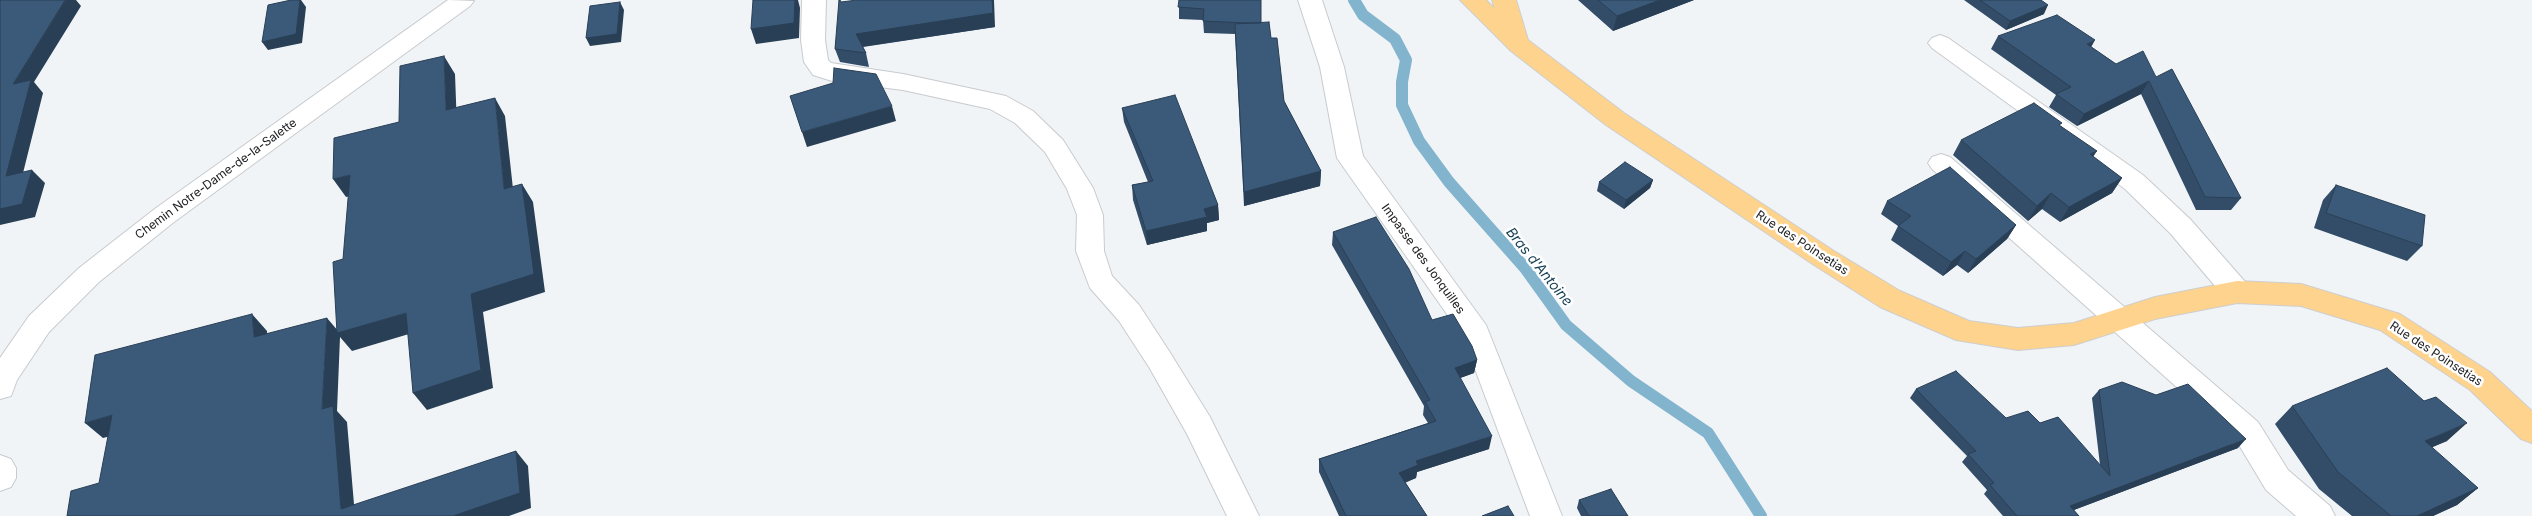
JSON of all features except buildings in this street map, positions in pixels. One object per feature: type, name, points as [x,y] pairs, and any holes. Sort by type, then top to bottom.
[{"type":"main road","name":"Rue des Poinsetias","points":[[1472,0],[1519,45],[1615,119],[1824,258],[1890,299],[1966,332],[2018,339],[2074,334],[2155,308],[2238,292],[2301,295],[2390,322],[2480,381],[2532,430]]},
{"type":"main road","points":[[1504,0],[1519,45]]},
{"type":"street","name":"Chemin Notre-Dame-de-la-Salette","points":[[0,387],[4,376],[39,324],[90,275],[164,215],[465,0]]},
{"type":"street","points":[[814,0],[813,40],[816,62],[822,69],[832,73],[903,82],[998,102],[1024,117],[1054,146],[1080,188],[1090,215],[1090,251],[1100,280],[1129,313],[1159,359],[1199,426],[1243,516]]},
{"type":"street","name":"Impasse des Jonquilles","points":[[1310,0],[1332,67],[1350,158],[1476,333],[1546,516]]},
{"type":"street","points":[[1940,43],[2134,182],[2180,226],[2238,292]]},
{"type":"street","points":[[1941,163],[2121,318],[2247,431],[2277,480],[2319,516]]},
{"type":"street","points":[[0,468],[0,478]]},
{"type":"waterway","name":"Bras d'Antoine","points":[[1354,0],[1363,15],[1395,39],[1406,60],[1402,82],[1402,105],[1419,141],[1449,182],[1525,268],[1566,325],[1631,381],[1708,433],[1761,516]]}]
